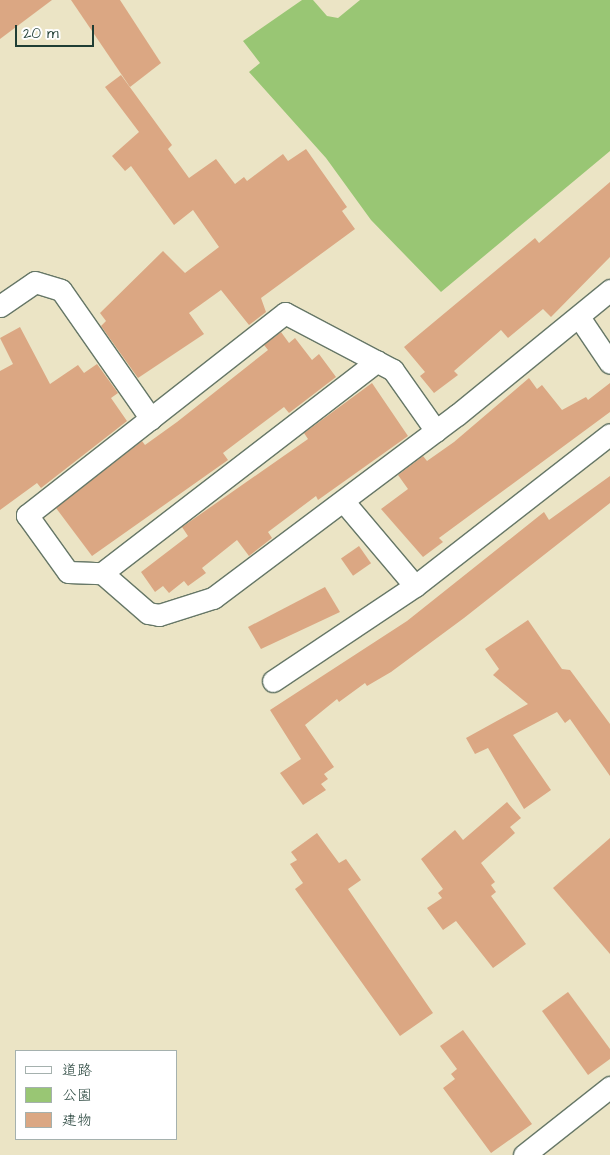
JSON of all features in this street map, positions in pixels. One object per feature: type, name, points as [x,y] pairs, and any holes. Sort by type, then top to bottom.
[{"type":"street","points":[[0,306],[35,282],[61,290],[152,419]]},
{"type":"street","points":[[102,573],[136,607],[159,615],[213,598],[235,586],[436,431],[610,290]]},
{"type":"street","points":[[377,361],[102,573],[68,572],[27,515],[285,313],[377,361],[393,370],[436,431]]},
{"type":"street","points":[[579,317],[610,362]]},
{"type":"street","points":[[273,681],[415,586],[610,434]]},
{"type":"street","points":[[344,502],[415,586]]},
{"type":"street","points":[[524,1155],[610,1087]]},
{"type":"green space","points":[[302,0],[313,0],[327,16],[338,18],[360,0],[610,0],[610,151],[441,292],[371,220],[326,158],[249,72],[260,63],[243,41]]},
{"type":"building","points":[[0,0],[52,0],[0,39]]},
{"type":"building","points":[[71,0],[120,0],[161,63],[130,87]]},
{"type":"building","points":[[121,75],[172,145],[168,149],[189,178],[216,159],[235,184],[244,177],[247,181],[283,154],[288,161],[306,149],[347,207],[342,211],[355,229],[261,298],[266,312],[249,325],[221,290],[189,313],[204,334],[138,378],[101,326],[106,321],[100,313],[163,251],[185,273],[219,247],[193,210],[174,225],[131,166],[125,171],[112,156],[139,132],[105,87]]},
{"type":"building","points":[[610,182],[610,257],[551,317],[543,309],[508,338],[501,330],[454,371],[458,375],[434,393],[420,376],[425,372],[404,347],[535,238],[539,243]]},
{"type":"building","points":[[20,327],[50,384],[78,365],[84,373],[97,364],[118,393],[111,398],[127,421],[41,488],[37,483],[0,510],[0,371],[13,364],[0,338]]},
{"type":"building","points":[[281,332],[289,343],[295,338],[312,360],[319,354],[336,377],[289,413],[284,407],[223,453],[228,460],[92,556],[56,508],[142,441],[145,445],[177,422],[268,350],[264,345]]},
{"type":"building","points":[[529,378],[537,389],[542,385],[562,410],[586,397],[588,400],[610,383],[610,412],[439,538],[443,542],[423,557],[381,509],[408,489],[398,475],[423,456],[427,461],[454,442]]},
{"type":"building","points":[[372,383],[408,436],[318,500],[316,496],[268,532],[272,538],[249,556],[237,540],[202,568],[206,573],[188,586],[184,581],[169,593],[163,586],[155,592],[141,572],[188,536],[182,527],[308,439],[304,433]]},
{"type":"building","points":[[610,476],[610,503],[464,618],[391,672],[367,686],[365,683],[339,702],[337,699],[305,725],[334,767],[324,774],[328,779],[321,784],[326,790],[303,805],[280,773],[301,759],[270,710],[407,621],[544,512],[549,520]]},
{"type":"building","points":[[359,546],[371,563],[353,576],[341,559]]},
{"type":"building","points":[[325,587],[340,612],[261,649],[248,627]]},
{"type":"building","points":[[528,620],[562,669],[570,670],[610,724],[610,776],[570,719],[565,723],[557,712],[513,735],[551,790],[524,809],[488,748],[475,754],[466,738],[528,704],[493,675],[499,669],[485,649]]},
{"type":"building","points":[[507,802],[521,818],[510,827],[515,833],[481,863],[495,882],[491,885],[496,892],[491,896],[526,944],[493,968],[456,921],[443,930],[427,908],[442,898],[438,893],[443,889],[421,859],[455,830],[463,840]]},
{"type":"building","points":[[317,833],[339,863],[346,859],[361,880],[348,889],[433,1013],[400,1036],[295,889],[303,883],[290,864],[297,860],[291,852]]},
{"type":"building","points":[[610,838],[610,954],[553,888]]},
{"type":"building","points":[[568,992],[610,1049],[610,1059],[588,1075],[542,1011]]},
{"type":"building","points":[[463,1030],[532,1124],[491,1153],[443,1088],[455,1079],[451,1074],[457,1069],[440,1046]]}]
